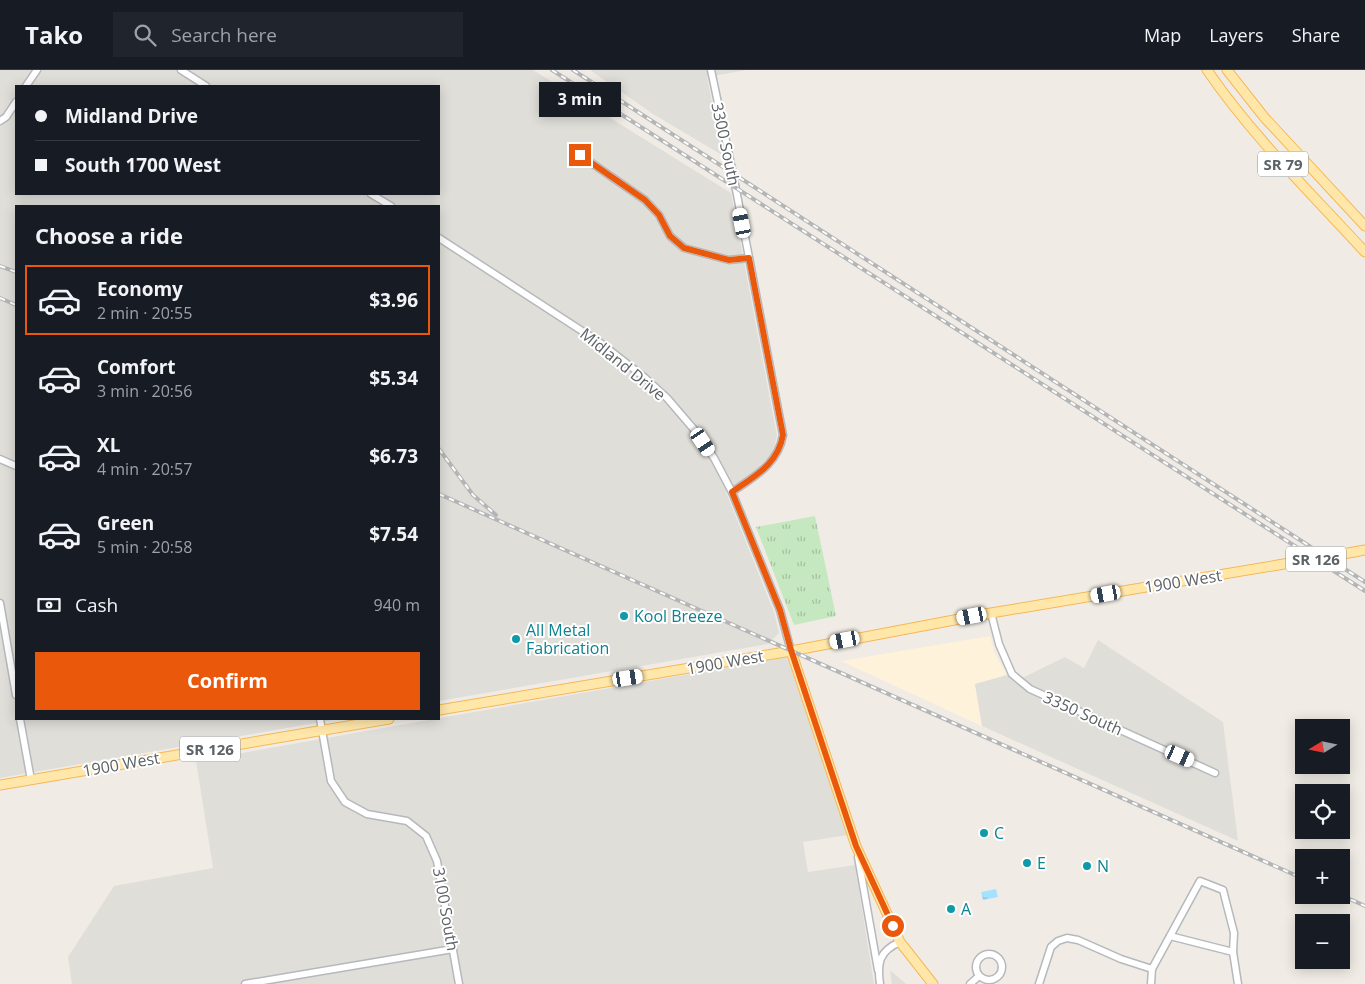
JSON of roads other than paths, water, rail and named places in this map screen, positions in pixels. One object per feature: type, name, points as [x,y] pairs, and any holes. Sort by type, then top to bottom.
[{"type":"main road","name":"SR 79","points":[[1207,70],[1237,112],[1365,252]]},
{"type":"main road","name":"SR 79","points":[[1227,70],[1264,117],[1365,226]]},
{"type":"main road","name":"1900 West","points":[[440,710],[791,650],[991,613],[1365,550]]},
{"type":"main road","name":"Midland Drive","points":[[791,650],[856,846],[900,942],[933,984]]},
{"type":"main road","name":"1900 West","points":[[0,785],[383,720]]},
{"type":"street","points":[[27,85],[37,70]]},
{"type":"street","points":[[181,70],[204,85]]},
{"type":"street","name":"3300 South","points":[[711,70],[783,435],[781,447],[773,459],[760,472],[732,492]]},
{"type":"street","points":[[0,121],[6,117],[15,104]]},
{"type":"street","points":[[580,155],[645,200],[659,215],[670,236],[684,248],[729,260],[749,258]]},
{"type":"street","points":[[373,195],[388,205]]},
{"type":"street","name":"Midland Drive","points":[[440,239],[602,344],[667,398],[697,433],[714,458],[732,492],[780,610],[791,650]]},
{"type":"street","points":[[0,459],[15,466]]},
{"type":"street","points":[[0,603],[15,689]]},
{"type":"street","name":"3350 South","points":[[991,613],[999,644],[1012,674],[1030,689],[1215,773]]},
{"type":"street","points":[[20,720],[31,780]]},
{"type":"street","points":[[320,720],[322,730]]},
{"type":"street","name":"3100 South","points":[[322,730],[331,781],[345,802],[367,814],[406,821],[426,836],[437,861],[459,984]]},
{"type":"street","points":[[856,846],[880,984]]},
{"type":"street","points":[[1150,984],[1152,969],[1200,881],[1223,890],[1234,933],[1238,984]]},
{"type":"street","points":[[1170,936],[1234,952]]},
{"type":"street","points":[[1039,984],[1051,947],[1058,941],[1066,938],[1078,940],[1121,959],[1152,969]]},
{"type":"street","points":[[878,970],[882,954],[891,946],[900,942]]},
{"type":"street","points":[[245,984],[452,949]]},
{"type":"street","points":[[992,954],[999,959],[1003,967],[997,982],[987,981],[979,976],[976,968],[979,959],[992,954]]},
{"type":"street","points":[[970,984],[979,976]]},
{"type":"water","points":[[996,889],[998,897],[983,900],[981,892]]},
{"type":"railway","points":[[552,70],[1365,591]]},
{"type":"railway","points":[[573,70],[1365,582]]},
{"type":"railway","points":[[0,266],[15,272]]},
{"type":"railway","points":[[0,298],[15,305]]},
{"type":"railway","points":[[440,450],[473,495],[496,515]]},
{"type":"railway","points":[[440,494],[1295,875]]},
{"type":"railway","points":[[1350,899],[1365,906]]},
{"type":"place","name":"Kool Breeze","points":[[624,616]]},
{"type":"place","name":"All Metal Fabrication","points":[[516,639]]},
{"type":"place","name":"C","points":[[984,833]]},
{"type":"place","name":"E","points":[[1027,863]]},
{"type":"place","name":"N","points":[[1087,866]]},
{"type":"place","name":"A","points":[[951,909]]}]
